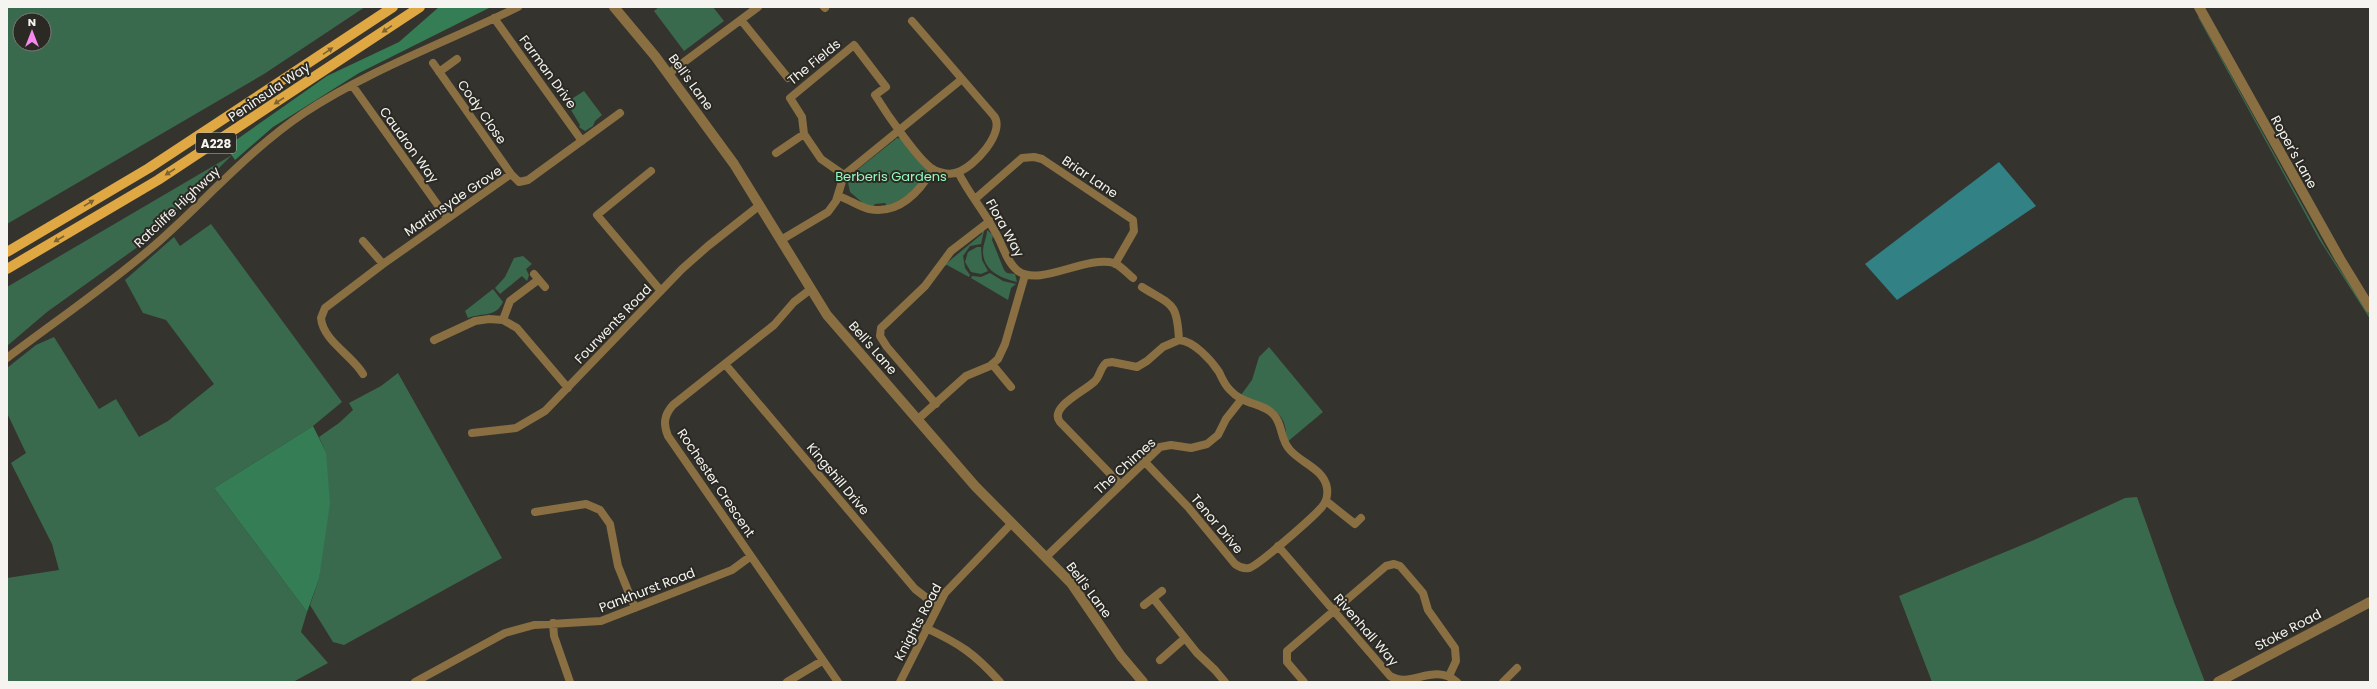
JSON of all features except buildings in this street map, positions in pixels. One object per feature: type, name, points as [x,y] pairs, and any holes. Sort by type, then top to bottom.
[{"type":"main road","name":"Peninsula Way","points":[[7,252],[162,160],[393,7]]},
{"type":"main road","name":"Peninsula Way","points":[[7,269],[158,180],[420,7]]},
{"type":"street","name":"Ratcliffe Highway","points":[[7,358],[123,272],[285,127],[352,85],[518,7]]},
{"type":"street","name":"Bell's Lane","points":[[614,7],[668,74],[734,164],[827,315],[917,420],[1011,524],[1071,583],[1121,656],[1143,682]]},
{"type":"street","points":[[668,74],[758,7]]},
{"type":"street","name":"Roper's Lane","points":[[2199,7],[2340,260],[2370,308]]},
{"type":"street","name":"Farman Drive","points":[[494,18],[582,141]]},
{"type":"street","points":[[741,20],[788,78]]},
{"type":"street","points":[[900,132],[933,169],[946,173],[958,172],[970,164],[988,146],[998,127],[997,119],[912,21]]},
{"type":"street","name":"The Fields","points":[[844,175],[821,160],[804,134],[802,117],[790,98],[854,44],[886,87],[875,95],[900,132]]},
{"type":"street","points":[[439,72],[457,59]]},
{"type":"street","name":"Cody Close","points":[[432,63],[511,174]]},
{"type":"street","points":[[781,240],[828,212],[838,196],[844,175],[900,132],[962,79]]},
{"type":"street","name":"Caudron Way","points":[[352,85],[447,218]]},
{"type":"street","name":"Martinsyde Grove","points":[[363,374],[353,359],[329,337],[322,325],[321,318],[323,310],[383,264],[511,174],[519,182],[528,180],[620,112]]},
{"type":"street","points":[[776,153],[804,134]]},
{"type":"street","name":"Briar Lane","points":[[975,199],[1022,158],[1034,157],[1042,159],[1133,220],[1134,230],[1114,264]]},
{"type":"street","points":[[838,196],[867,209],[894,207],[908,200],[922,187],[933,169]]},
{"type":"street","points":[[651,171],[598,215],[661,291]]},
{"type":"street","name":"Flora Way","points":[[958,172],[990,221],[1010,262],[1025,275],[1037,275],[1092,263],[1114,264]]},
{"type":"street","name":"Fourwents Road","points":[[472,432],[505,431],[525,425],[545,412],[661,291],[704,250],[760,205]]},
{"type":"street","points":[[936,404],[887,347],[880,336],[881,328],[925,286],[951,251],[990,221]]},
{"type":"street","points":[[363,241],[383,264]]},
{"type":"street","points":[[1114,264],[1133,278]]},
{"type":"street","points":[[917,420],[966,376],[992,364],[1001,354],[1025,275]]},
{"type":"street","points":[[503,320],[510,301],[536,277],[545,287]]},
{"type":"street","points":[[1142,287],[1168,302],[1174,309],[1178,318],[1179,340]]},
{"type":"street","name":"Rochester Crescent","points":[[811,289],[794,302],[780,320],[673,405],[665,415],[665,426],[668,436],[822,661],[838,682]]},
{"type":"street","points":[[434,340],[475,321],[503,320],[517,328],[568,388]]},
{"type":"street","points":[[1121,484],[1060,422],[1057,415],[1075,395],[1095,381],[1106,363],[1112,362],[1137,366],[1144,364],[1163,347],[1179,340],[1187,342],[1196,348],[1216,368],[1229,389],[1241,400],[1273,415],[1286,445],[1297,458],[1316,471],[1324,479],[1327,488],[1326,501],[1355,524],[1361,518]]},
{"type":"street","name":"Kingshill Drive","points":[[725,364],[915,589],[937,606]]},
{"type":"street","points":[[992,364],[1011,387]]},
{"type":"street","name":"The Chimes","points":[[1046,557],[1144,461],[1163,445],[1191,448],[1212,441],[1241,400]]},
{"type":"street","name":"Tenor Drive","points":[[1144,461],[1188,507],[1237,566],[1245,568],[1253,566],[1278,546],[1321,508],[1326,501]]},
{"type":"street","points":[[535,512],[586,504],[600,510],[610,524],[618,566],[634,608]]},
{"type":"street","name":"Knights Road","points":[[900,682],[937,606],[953,582],[1011,524]]},
{"type":"street","name":"Rivenhall Way","points":[[1278,546],[1393,680],[1405,680],[1434,674],[1450,676]]},
{"type":"street","name":"Pankhurst Road","points":[[415,682],[505,633],[525,626],[601,621],[732,570],[751,556]]},
{"type":"street","points":[[1304,682],[1287,662],[1287,651],[1386,566],[1394,564],[1400,566],[1423,593],[1428,610],[1455,648],[1456,661],[1450,676],[1457,682]]},
{"type":"street","points":[[1144,605],[1162,591]]},
{"type":"street","points":[[1153,598],[1185,638],[1224,682]]},
{"type":"street","name":"Stoke Road","points":[[2218,682],[2370,602]]},
{"type":"street","points":[[553,623],[554,636],[570,682]]},
{"type":"street","points":[[926,628],[964,647],[980,660],[1000,682]]},
{"type":"street","points":[[1160,660],[1185,638]]},
{"type":"street","points":[[787,682],[822,661]]},
{"type":"street","points":[[1503,682],[1517,668]]},
{"type":"green space","points":[[7,7],[365,7],[264,74],[7,224]]},
{"type":"green space","points":[[439,7],[491,7],[359,73],[273,127],[235,160],[226,147],[327,76],[399,42]]},
{"type":"green space","points":[[659,7],[713,7],[724,21],[684,51],[654,11]]},
{"type":"green space","points":[[2198,17],[2326,248],[2370,315],[2370,319],[2319,239]]},
{"type":"green space","points":[[584,91],[602,115],[595,121],[593,126],[585,131],[579,127],[580,125],[568,105],[570,100]]},
{"type":"green space","name":"Berberis Gardens","points":[[897,138],[902,139],[927,169],[922,182],[912,192],[887,206],[885,203],[875,204],[873,206],[864,204],[850,192],[847,178]]},
{"type":"green space","points":[[232,155],[146,241],[47,312],[7,346],[7,287]]},
{"type":"green space","points":[[211,224],[342,402],[313,426],[214,488],[307,612],[301,632],[328,663],[293,682],[7,682],[7,578],[59,570],[52,544],[11,463],[26,453],[7,413],[7,368],[36,345],[54,337],[99,409],[116,399],[139,437],[168,421],[214,384],[166,320],[143,313],[125,280],[174,237],[180,246]]},
{"type":"green space","points":[[982,230],[984,231],[981,244],[970,246],[963,256],[965,268],[970,275],[969,277],[947,265],[943,266],[943,264],[948,262],[982,234]]},
{"type":"green space","points":[[987,230],[993,235],[992,240],[1004,270],[1007,273],[1015,274],[1017,282],[999,276],[986,264],[983,251]]},
{"type":"green space","points":[[977,247],[981,247],[982,260],[988,271],[981,274],[971,272],[965,262],[968,252]]},
{"type":"green space","points":[[523,256],[532,264],[526,269],[529,275],[527,281],[522,276],[500,294],[495,288],[505,277],[514,258]]},
{"type":"green space","points":[[990,273],[1003,281],[1016,284],[1011,288],[1008,300],[971,278],[972,276],[981,277]]},
{"type":"green space","points":[[493,289],[503,302],[500,307],[493,313],[468,318],[465,311]]},
{"type":"green space","points":[[1269,347],[1323,412],[1286,443],[1284,423],[1280,416],[1267,406],[1241,395],[1252,380],[1259,357]]},
{"type":"green space","points":[[398,373],[502,558],[344,645],[333,642],[310,605],[319,579],[326,452],[319,437],[339,423],[353,410],[349,403],[381,386]]},
{"type":"green space","points":[[313,426],[326,452],[330,503],[319,579],[307,612],[214,488]]},
{"type":"green space","points":[[2137,497],[2174,602],[2205,682],[1932,682],[1899,596],[2034,540],[2125,498]]},
{"type":"water","points":[[1999,162],[2036,206],[1897,300],[1865,264]]}]
